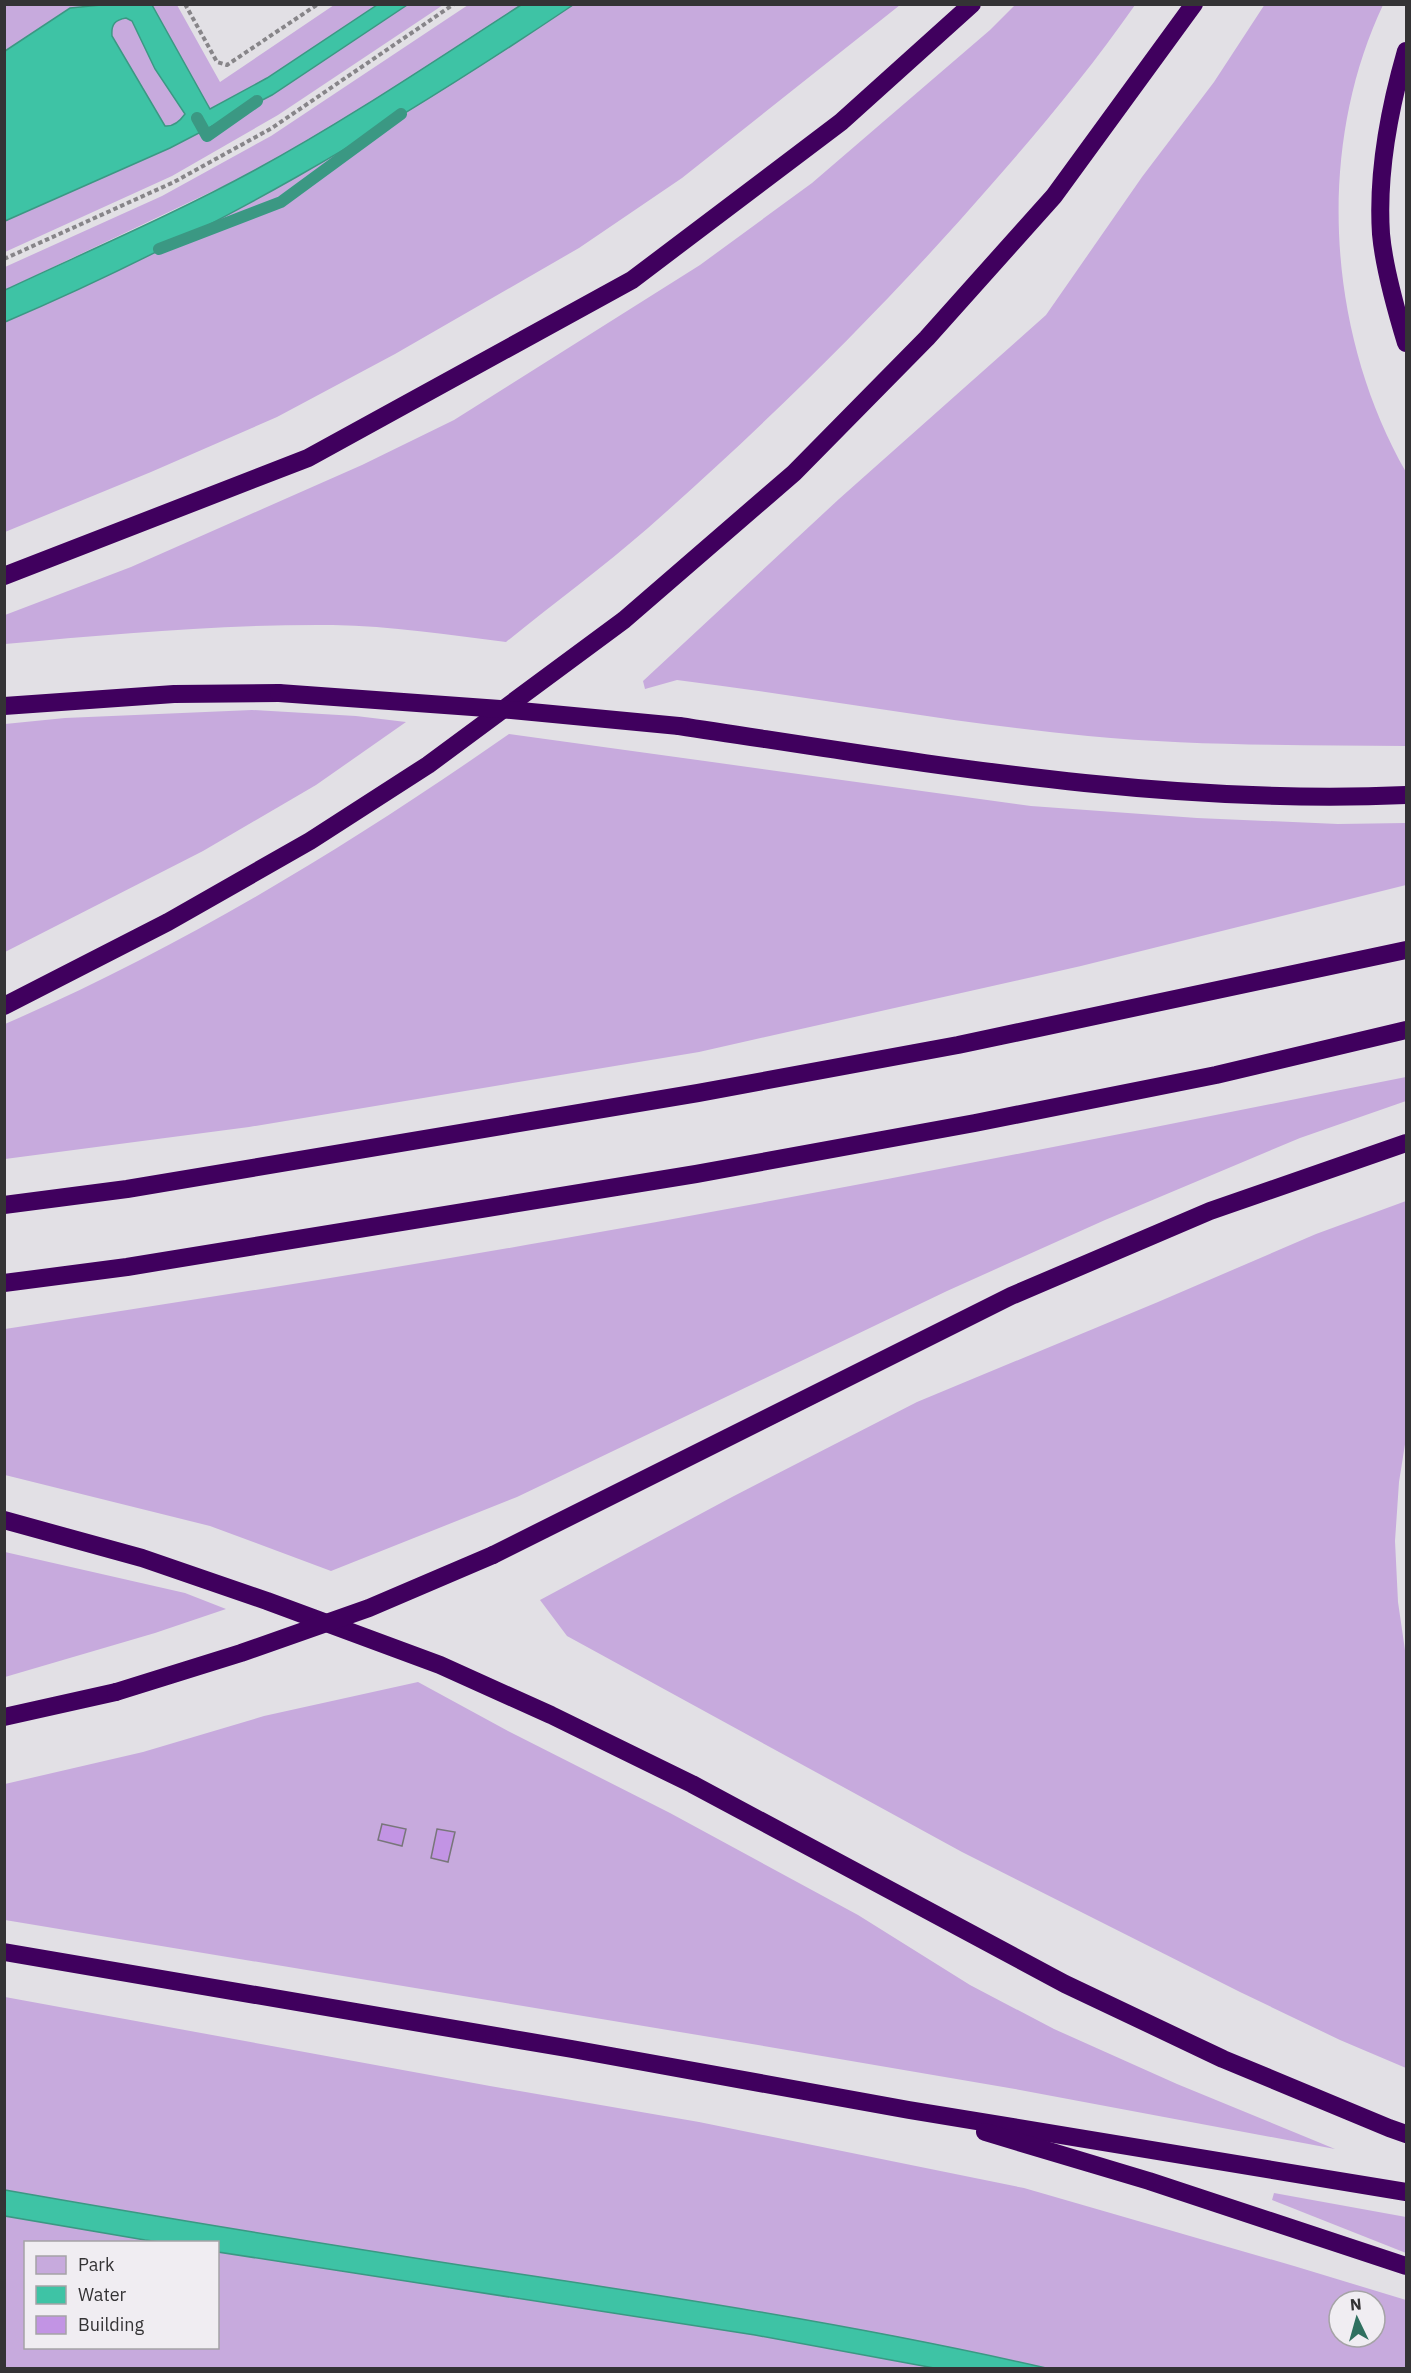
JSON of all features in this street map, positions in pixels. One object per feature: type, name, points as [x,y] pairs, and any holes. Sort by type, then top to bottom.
[{"type":"highway","points":[[4,576],[308,458],[632,280],[842,123],[972,4]]},
{"type":"highway","points":[[4,1006],[168,922],[310,841],[428,765],[624,620],[794,473],[927,338],[1054,196],[1194,4]]},
{"type":"highway","points":[[1407,51],[1396,86],[1382,173],[1381,236],[1396,309],[1407,343]]},
{"type":"highway","points":[[4,706],[174,694],[279,693],[500,709],[679,726],[1030,778],[1222,794],[1407,795]]},
{"type":"highway","points":[[4,1205],[127,1189],[732,1087],[969,1043],[1407,950]]},
{"type":"highway","points":[[4,1282],[127,1268],[696,1174],[975,1123],[1216,1075],[1407,1030]]},
{"type":"highway","points":[[4,1717],[116,1692],[241,1653],[369,1608],[493,1555],[1011,1296],[1210,1211],[1407,1143]]},
{"type":"highway","points":[[4,1520],[163,1565],[267,1600],[440,1665],[551,1715],[692,1784],[1065,1984],[1223,2059],[1407,2134]]},
{"type":"highway","points":[[4,1952],[909,2110],[1407,2192]]},
{"type":"highway","points":[[909,2110],[1149,2181],[1407,2266]]},
{"type":"path","points":[[185,4],[217,62],[227,65],[318,4]]},
{"type":"path","points":[[4,259],[174,182],[272,128],[454,4]]},
{"type":"green space","points":[[1265,4],[1383,5],[1361,61],[1347,119],[1340,180],[1339,241],[1346,302],[1360,361],[1380,418],[1406,472],[1406,746],[1167,742],[1037,731],[677,680],[645,689],[643,681],[839,499],[1046,315],[1142,177],[1214,82]]},
{"type":"green space","points":[[5,5],[101,5],[70,8],[5,51]]},
{"type":"green space","points":[[152,5],[177,5],[220,82],[334,5],[377,5],[267,78],[210,109]]},
{"type":"green space","points":[[407,5],[443,5],[278,115],[172,176],[5,252],[4,221],[170,148],[272,95]]},
{"type":"green space","points":[[468,5],[900,5],[682,178],[579,248],[395,354],[277,417],[5,532],[4,317],[255,171],[5,290],[5,267],[162,196],[271,136]]},
{"type":"green space","points":[[1015,5],[1135,5],[1084,74],[1029,141],[951,230],[868,319],[782,405],[648,528],[506,642],[376,627],[292,625],[169,630],[5,644],[5,615],[131,567],[362,465],[454,420],[700,265],[812,183],[990,30]]},
{"type":"green space","points":[[126,18],[132,21],[155,69],[185,114],[172,126],[165,127],[112,36],[115,23]]},
{"type":"green space","points":[[252,710],[356,716],[406,722],[316,785],[203,851],[5,952],[5,724],[65,718]]},
{"type":"green space","points":[[509,734],[1031,806],[1197,818],[1338,824],[1406,823],[1406,885],[1081,966],[699,1052],[249,1127],[5,1159],[5,1024],[136,962],[264,892],[388,815]]},
{"type":"green space","points":[[1406,1077],[1406,1101],[1300,1138],[1105,1220],[947,1291],[517,1497],[331,1571],[210,1526],[5,1475],[5,1329],[345,1276],[656,1222],[978,1162]]},
{"type":"green space","points":[[1406,1201],[1406,1438],[1399,1482],[1395,1541],[1398,1602],[1406,1657],[1406,2068],[1340,2040],[1240,1992],[962,1852],[567,1636],[540,1600],[732,1497],[917,1402],[1316,1234]]},
{"type":"green space","points":[[5,1552],[185,1593],[226,1609],[155,1633],[5,1677]]},
{"type":"green space","points":[[418,1682],[508,1731],[670,1813],[858,1915],[970,1985],[1054,2029],[1177,2084],[1335,2149],[1015,2089],[5,1920],[5,1784],[143,1752],[264,1716]]},
{"type":"green space","points":[[5,1997],[699,2122],[1024,2188],[1370,2289],[1327,2289],[1327,2349],[1387,2349],[1387,2294],[1406,2300],[1406,2368],[5,2368]]},
{"type":"green space","points":[[1274,2193],[1406,2217],[1406,2253],[1272,2200]]},
{"type":"water","points":[[101,5],[152,5],[210,109],[267,78],[377,5],[407,5],[272,95],[170,148],[5,221],[5,51],[70,8]],"holes":[[[126,18],[132,21],[155,69],[185,114],[174,124],[165,126],[112,36],[112,28],[116,21]]]},
{"type":"water","points":[[521,5],[573,5],[436,94],[296,177],[153,254],[5,322],[5,290],[162,217],[255,170],[357,111]]},
{"type":"water","points":[[5,2190],[293,2239],[757,2311],[1046,2368],[934,2368],[755,2335],[219,2252],[219,2241],[152,2241],[5,2216]]},
{"type":"building","points":[[382,1824],[406,1829],[402,1846],[378,1840]]},
{"type":"building","points":[[437,1829],[455,1832],[448,1862],[431,1858]]},
{"type":"waterway","points":[[197,118],[207,136],[257,101]]},
{"type":"waterway","points":[[159,249],[281,202],[401,114]]}]
